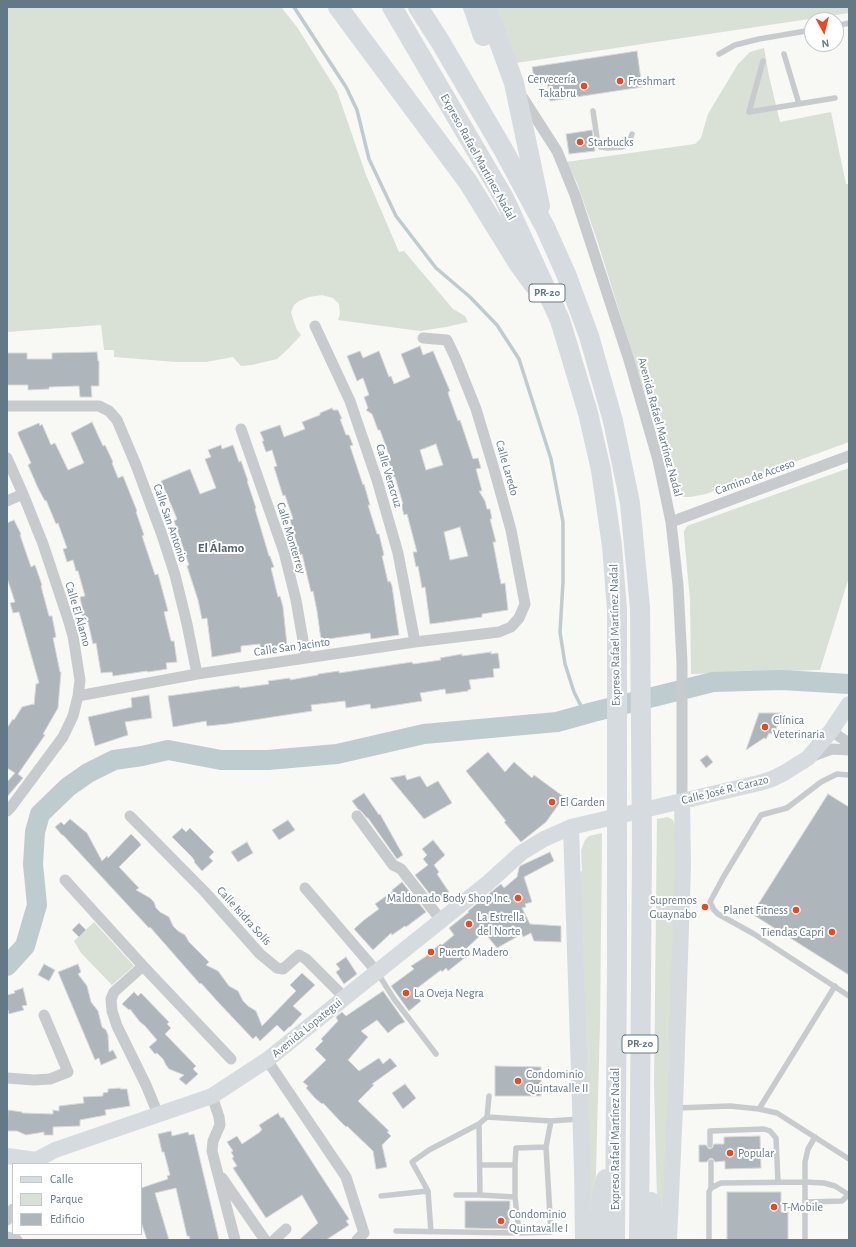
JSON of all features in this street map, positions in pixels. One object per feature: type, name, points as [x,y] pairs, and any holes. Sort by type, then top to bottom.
[{"type":"highway","points":[[338,7],[468,182],[518,264],[560,320]]},
{"type":"highway","name":"Expreso Rafael Martínez Nadal","points":[[392,7],[504,198],[560,320],[588,413],[601,470],[612,546],[617,610],[615,1240]]},
{"type":"highway","name":"Expreso Rafael Martínez Nadal","points":[[418,7],[441,43],[504,151],[545,227],[566,274],[589,336],[613,422],[630,503],[640,608],[642,849],[639,1240]]},
{"type":"highway","points":[[484,9],[514,83],[545,227]]},
{"type":"highway","points":[[484,9],[499,81],[533,169]]},
{"type":"highway","points":[[597,1240],[602,1195],[615,1144]]},
{"type":"highway","points":[[640,1146],[651,1200],[654,1240]]},
{"type":"street","name":"Avenida Rafael Martínez Nadal","points":[[514,83],[532,115],[557,151],[575,195],[629,360],[658,460],[671,522],[678,585],[682,662],[682,801]]},
{"type":"street","name":"Calle Veracruz","points":[[315,326],[350,402],[378,480],[398,553],[415,642]]},
{"type":"street","name":"Calle Laredo","points":[[423,338],[447,340],[456,358],[476,409],[511,530],[525,604],[519,618],[511,627]]},
{"type":"street","name":"Calle San Antonio","points":[[7,406],[99,406],[109,411],[117,420],[136,464],[175,575],[197,674]]},
{"type":"street","name":"Calle Monterrey","points":[[241,429],[284,552],[296,600],[306,658]]},
{"type":"street","name":"Camino de Acceso","points":[[671,522],[849,456]]},
{"type":"street","name":"Calle El Álamo","points":[[7,458],[43,544],[73,636],[80,680],[73,716],[64,737],[12,807],[7,811]]},
{"type":"street","points":[[7,501],[23,494]]},
{"type":"street","name":"Calle San Jacinto","points":[[78,696],[197,674],[415,642],[499,632],[511,627]]},
{"type":"street","name":"Calle José R. Carazo","points":[[571,827],[766,781],[784,773],[808,758],[831,732],[845,711]]},
{"type":"street","points":[[831,732],[849,743]]},
{"type":"street","points":[[808,758],[832,749],[849,750]]},
{"type":"street","points":[[669,1240],[683,865],[682,801]]},
{"type":"street","name":"Calle Isidra Solís","points":[[130,816],[205,892],[260,954],[271,964],[277,968],[283,969],[299,955],[306,959],[345,998]]},
{"type":"street","points":[[357,816],[393,865],[401,869],[441,920]]},
{"type":"street","points":[[571,827],[581,1119],[583,1240]]},
{"type":"street","name":"Avenida Lopategui","points":[[7,1156],[35,1162],[55,1150],[212,1096],[267,1060],[489,882],[521,853],[549,836],[571,827]]},
{"type":"street","points":[[65,880],[143,966],[231,1059]]},
{"type":"street","points":[[305,888],[377,972]]},
{"type":"street","points":[[143,966],[114,992],[112,999],[112,1011],[117,1026],[146,1085],[158,1114]]},
{"type":"street","points":[[7,1078],[34,1080],[50,1079],[68,1072],[44,1015]]},
{"type":"street","points":[[267,1060],[346,1176],[364,1233],[357,1240]]},
{"type":"street","points":[[212,1096],[220,1125],[212,1140],[212,1151],[235,1240]]},
{"type":"street","points":[[218,1172],[265,1240]]},
{"type":"street","points":[[7,1220],[12,1211]]},
{"type":"street","points":[[274,1240],[286,1229]]},
{"type":"street","points":[[7,1236],[17,1240]]},
{"type":"lane","points":[[720,54],[735,45],[804,31]]},
{"type":"lane","points":[[784,54],[799,104]]},
{"type":"lane","points":[[763,61],[749,112],[835,98]]},
{"type":"lane","points":[[594,111],[597,138],[600,147],[622,147],[629,143],[632,134]]},
{"type":"lane","points":[[849,775],[837,774],[821,782],[787,808],[761,815],[710,902],[718,914],[754,934],[849,996]]},
{"type":"lane","points":[[377,972],[394,999],[436,1054]]},
{"type":"lane","points":[[759,1109],[834,986]]},
{"type":"lane","points":[[431,1232],[428,1191],[412,1162],[429,1150],[479,1124],[487,1117],[489,1096]]},
{"type":"lane","points":[[675,1108],[730,1106],[759,1109],[777,1114],[849,1159]]},
{"type":"lane","points":[[487,1117],[551,1121],[581,1119]]},
{"type":"lane","points":[[396,1231],[519,1233],[551,1232],[546,1147],[551,1121]]},
{"type":"lane","points":[[479,1124],[480,1195]]},
{"type":"lane","points":[[710,1144],[710,1131],[764,1129],[770,1131],[776,1138],[778,1182]]},
{"type":"lane","points":[[805,1240],[805,1162],[806,1153],[815,1138]]},
{"type":"lane","points":[[519,1233],[515,1197],[516,1148],[546,1147]]},
{"type":"lane","points":[[709,1240],[711,1162]]},
{"type":"lane","points":[[480,1165],[515,1165]]},
{"type":"lane","points":[[711,1188],[721,1183],[805,1182],[824,1183],[835,1186],[849,1195],[842,1201],[805,1202]]},
{"type":"lane","points":[[380,1196],[428,1191]]},
{"type":"lane","points":[[456,1195],[515,1197]]},
{"type":"green space","points":[[7,7],[281,7],[297,27],[337,91],[366,175],[399,252],[404,251],[453,309],[465,316],[468,322],[420,331],[338,320],[340,314],[339,304],[333,298],[322,295],[309,297],[294,305],[291,312],[297,330],[301,335],[290,347],[277,359],[241,366],[233,357],[206,362],[176,362],[114,357],[114,350],[104,350],[101,325],[7,332]]},
{"type":"green space","points":[[497,7],[849,7],[849,13],[804,12],[804,20],[516,63],[504,35]]},
{"type":"green space","points":[[764,48],[780,122],[831,112],[846,184],[849,184],[849,442],[706,494],[684,497],[679,495],[674,487],[598,243],[577,183],[566,162],[695,144],[701,138],[708,114],[738,64],[750,52]]},
{"type":"green space","points":[[849,468],[849,577],[820,670],[691,674],[690,600],[684,535],[684,531],[687,526]]},
{"type":"green space","points":[[668,817],[673,820],[677,832],[663,1235],[658,1236],[654,1085],[657,819]]},
{"type":"green space","points":[[602,833],[600,1024],[595,1206],[589,1207],[579,872],[582,871],[581,850],[585,840],[589,836]]},
{"type":"green space","points":[[94,922],[134,966],[112,985],[81,953],[74,941]]},
{"type":"building","points":[[637,51],[642,87],[550,101],[547,81],[535,83],[532,67]]},
{"type":"building","name":"Starbucks","points":[[592,130],[595,151],[569,154],[566,134]]},
{"type":"building","points":[[420,346],[423,355],[433,351],[450,391],[448,392],[449,396],[458,421],[460,420],[473,459],[478,458],[481,468],[476,469],[482,491],[479,491],[485,501],[487,509],[490,509],[492,519],[490,519],[496,542],[493,542],[501,584],[505,583],[508,610],[482,614],[482,617],[430,624],[425,587],[422,588],[418,566],[416,567],[413,552],[417,552],[407,514],[404,515],[401,504],[403,504],[395,477],[393,477],[387,456],[389,455],[380,430],[378,430],[372,414],[366,410],[368,408],[364,397],[369,395],[363,378],[357,381],[347,356],[360,351],[363,358],[379,351],[389,377],[391,376],[394,384],[410,377],[401,354]],"holes":[[[436,444],[443,465],[426,470],[420,450]],[[460,527],[468,556],[450,560],[444,532]]]},
{"type":"building","points":[[97,352],[99,361],[99,386],[91,386],[92,397],[80,397],[79,386],[49,387],[49,389],[28,390],[28,385],[7,385],[7,353],[27,353],[27,359],[52,359],[52,353]]},
{"type":"building","points":[[332,408],[333,410],[338,410],[346,435],[349,435],[353,445],[350,446],[363,485],[364,484],[370,505],[368,505],[377,534],[379,534],[388,582],[390,581],[392,586],[399,635],[371,639],[370,633],[321,640],[313,591],[311,592],[302,554],[300,555],[296,542],[290,520],[293,519],[285,495],[283,496],[274,467],[277,466],[272,450],[266,452],[262,441],[264,441],[260,432],[280,425],[284,437],[305,429],[302,422],[320,415],[320,413]]},
{"type":"building","points":[[92,422],[103,446],[105,445],[113,462],[112,463],[118,478],[123,476],[137,511],[136,512],[144,535],[142,536],[155,575],[158,574],[168,611],[164,612],[171,641],[174,641],[177,662],[166,663],[167,669],[113,676],[112,672],[101,673],[96,643],[93,644],[88,622],[84,623],[80,608],[82,608],[80,597],[85,596],[78,571],[76,571],[73,560],[67,562],[63,549],[67,548],[58,523],[56,524],[46,500],[45,501],[38,488],[28,465],[31,463],[18,434],[18,432],[39,423],[40,426],[42,424],[51,445],[55,443],[68,470],[84,463],[71,433]]},
{"type":"building","points":[[221,445],[222,449],[233,445],[239,462],[241,461],[248,481],[269,556],[274,567],[271,568],[278,597],[280,596],[283,607],[287,645],[260,649],[260,644],[241,646],[241,652],[212,657],[207,618],[202,619],[198,600],[187,566],[189,565],[174,521],[177,519],[161,481],[190,469],[200,494],[216,488],[205,459],[211,457],[208,450]]},
{"type":"building","points":[[14,520],[21,534],[20,535],[31,567],[35,565],[42,585],[49,616],[52,616],[56,637],[53,638],[61,672],[58,708],[43,734],[45,735],[18,774],[23,778],[7,797],[7,782],[15,773],[7,768],[7,728],[22,707],[34,705],[36,684],[39,683],[19,612],[13,613],[10,603],[15,602],[7,578],[7,523]]},
{"type":"building","points":[[491,652],[491,654],[498,653],[500,668],[493,669],[494,677],[469,680],[471,689],[468,691],[446,694],[445,689],[420,693],[422,701],[371,709],[370,704],[346,708],[345,701],[311,705],[312,711],[227,724],[207,726],[206,721],[173,727],[168,696],[239,686],[240,688],[269,684],[268,681],[290,678],[290,680],[339,671],[339,673],[412,662],[413,664],[441,660],[440,658],[462,654],[462,656]]},
{"type":"building","points":[[149,695],[152,718],[125,722],[128,735],[95,746],[88,717],[132,707],[131,698]]},
{"type":"building","name":"Clínica Veterinaria","points":[[759,713],[783,713],[782,723],[778,723],[775,732],[773,731],[772,734],[769,733],[766,739],[764,738],[746,750]]},
{"type":"building","points":[[488,752],[505,772],[514,762],[532,778],[534,775],[564,797],[546,822],[521,842],[466,771]]},
{"type":"building","points":[[707,755],[713,762],[706,768],[700,760]]},
{"type":"building","points":[[405,775],[407,780],[420,776],[427,787],[438,781],[452,803],[424,819],[390,778]]},
{"type":"building","points":[[364,793],[379,815],[380,814],[403,855],[397,859],[368,818],[352,801]]},
{"type":"building","points":[[828,794],[849,807],[849,975],[752,914]]},
{"type":"building","points":[[70,819],[87,833],[102,861],[107,856],[108,858],[131,834],[140,843],[141,845],[119,867],[139,888],[136,890],[150,898],[154,902],[156,908],[169,917],[173,926],[185,935],[189,942],[209,962],[206,965],[218,971],[229,986],[238,991],[243,1001],[256,1011],[262,1026],[296,991],[290,985],[302,973],[315,985],[293,1006],[302,1014],[284,1032],[277,1025],[260,1041],[256,1036],[253,1039],[55,827],[61,822],[64,825]]},
{"type":"building","points":[[288,820],[295,830],[279,840],[272,830]]},
{"type":"building","points":[[182,828],[186,832],[190,828],[214,852],[209,857],[213,861],[202,871],[191,856],[172,837]]},
{"type":"building","points":[[433,840],[445,855],[434,865],[439,872],[437,874],[449,892],[436,902],[415,875],[428,865],[423,859],[427,855],[422,849]]},
{"type":"building","points":[[247,842],[253,853],[238,862],[231,852]]},
{"type":"building","points":[[550,852],[554,861],[524,877],[532,902],[525,904],[526,907],[522,908],[530,924],[561,926],[561,942],[534,941],[531,933],[523,937],[522,934],[497,948],[484,932],[467,948],[471,952],[462,960],[448,971],[446,968],[442,972],[441,970],[416,989],[417,991],[414,993],[421,1001],[409,1011],[391,986],[414,969],[411,966],[454,935],[449,928],[469,912],[468,911],[501,884],[504,888],[517,877],[520,866]]},
{"type":"building","points":[[402,882],[426,912],[406,927],[405,926],[392,935],[391,933],[373,950],[354,929],[379,909],[375,904],[393,891],[392,890]]},
{"type":"building","points":[[79,923],[86,930],[79,937],[72,930]]},
{"type":"building","points":[[346,957],[357,974],[344,984],[336,972],[340,969],[336,964]]},
{"type":"building","points":[[44,964],[55,970],[49,981],[38,975]]},
{"type":"building","points":[[78,964],[81,972],[78,974],[87,986],[91,1002],[98,1011],[102,1027],[106,1030],[108,1035],[109,1052],[113,1050],[117,1058],[101,1065],[99,1058],[95,1060],[58,972]]},
{"type":"building","points":[[23,988],[27,1005],[22,1006],[24,1010],[9,1014],[8,1010],[7,1011],[7,995],[15,993],[14,991]]},
{"type":"building","points":[[383,991],[405,1022],[398,1025],[388,1033],[377,1020],[361,1031],[368,1037],[348,1060],[359,1071],[379,1058],[383,1064],[390,1058],[397,1066],[372,1084],[374,1085],[358,1101],[389,1131],[387,1132],[391,1136],[382,1145],[387,1167],[376,1169],[373,1151],[347,1126],[346,1127],[323,1103],[322,1104],[315,1098],[306,1088],[308,1086],[303,1082],[326,1060],[315,1049],[323,1041],[321,1039],[338,1021],[336,1017],[342,1012],[346,1016]]},
{"type":"building","points":[[134,992],[138,996],[141,993],[169,1022],[167,1024],[171,1028],[165,1034],[196,1066],[193,1069],[198,1074],[186,1085],[179,1079],[184,1075],[169,1069],[163,1059],[157,1053],[155,1054],[149,1047],[157,1040],[130,1009],[129,1010],[122,1004]]},
{"type":"building","name":"Condominio Quintavalle II","points":[[495,1066],[541,1067],[541,1096],[495,1096]]},
{"type":"building","points":[[405,1084],[416,1098],[403,1109],[392,1093]]},
{"type":"building","points":[[108,1089],[127,1089],[130,1106],[105,1110],[106,1115],[80,1120],[80,1126],[53,1127],[53,1135],[44,1135],[44,1132],[26,1135],[17,1131],[7,1131],[8,1110],[22,1113],[53,1114],[53,1110],[59,1111],[59,1106],[84,1103],[83,1097],[103,1096],[103,1093],[108,1092]]},
{"type":"building","points":[[278,1113],[281,1118],[283,1117],[349,1219],[346,1221],[349,1225],[326,1240],[299,1240],[318,1223],[302,1195],[266,1218],[233,1168],[237,1166],[232,1158],[234,1157],[231,1152],[233,1151],[227,1142],[237,1136],[242,1144],[262,1130],[259,1125]]},
{"type":"building","points":[[171,1131],[172,1136],[188,1132],[189,1135],[194,1134],[219,1240],[190,1240],[189,1236],[187,1236],[176,1188],[155,1193],[169,1240],[147,1240],[142,1225],[142,1188],[168,1179],[167,1176],[170,1175],[164,1152],[162,1152],[158,1134]]},
{"type":"building","name":"Popular","points":[[760,1136],[761,1168],[725,1169],[725,1161],[715,1162],[711,1158],[707,1162],[699,1162],[699,1145],[706,1145],[710,1149],[714,1144],[724,1144],[724,1137]]},
{"type":"building","points":[[727,1192],[781,1192],[781,1212],[788,1212],[788,1240],[727,1240]]},
{"type":"building","name":"Condominio Quintavalle I","points":[[465,1201],[510,1201],[509,1229],[465,1228]]},
{"type":"waterway","points":[[294,7],[346,87],[357,110],[369,159],[396,216],[436,268],[470,297],[497,325],[519,359],[551,459],[563,522],[563,582],[560,632],[565,664],[574,692],[585,714]]},
{"type":"waterway","points":[[7,966],[25,946],[37,905],[33,864],[35,832],[40,814],[68,787],[88,773],[114,760],[168,750],[221,760],[268,760],[337,754],[424,734],[557,722],[713,682],[782,680],[849,684]]},
{"type":"place","name":"Freshmart","points":[[620,81]]},
{"type":"place","name":"Cervecería Takabru","points":[[584,86]]},
{"type":"place","name":"Starbucks","points":[[580,142]]},
{"type":"place","name":"Clínica Veterinaria","points":[[765,727]]},
{"type":"place","name":"El Garden","points":[[552,802]]},
{"type":"place","name":"Maldonado Body Shop Inc.","points":[[518,898]]},
{"type":"place","name":"Supremos Guaynabo","points":[[705,907]]},
{"type":"place","name":"Planet Fitness","points":[[796,910]]},
{"type":"place","name":"La Estrella del Norte","points":[[469,924]]},
{"type":"place","name":"Tiendas Capri","points":[[832,932]]},
{"type":"place","name":"Puerto Madero","points":[[431,952]]},
{"type":"place","name":"La Oveja Negra","points":[[406,993]]},
{"type":"place","name":"Condominio Quintavalle II","points":[[518,1081]]},
{"type":"place","name":"Popular","points":[[730,1153]]},
{"type":"place","name":"T-Mobile","points":[[774,1207]]},
{"type":"place","name":"Condominio Quintavalle I","points":[[501,1221]]},
{"type":"district","name":"El Álamo","points":[[221,548]]}]
